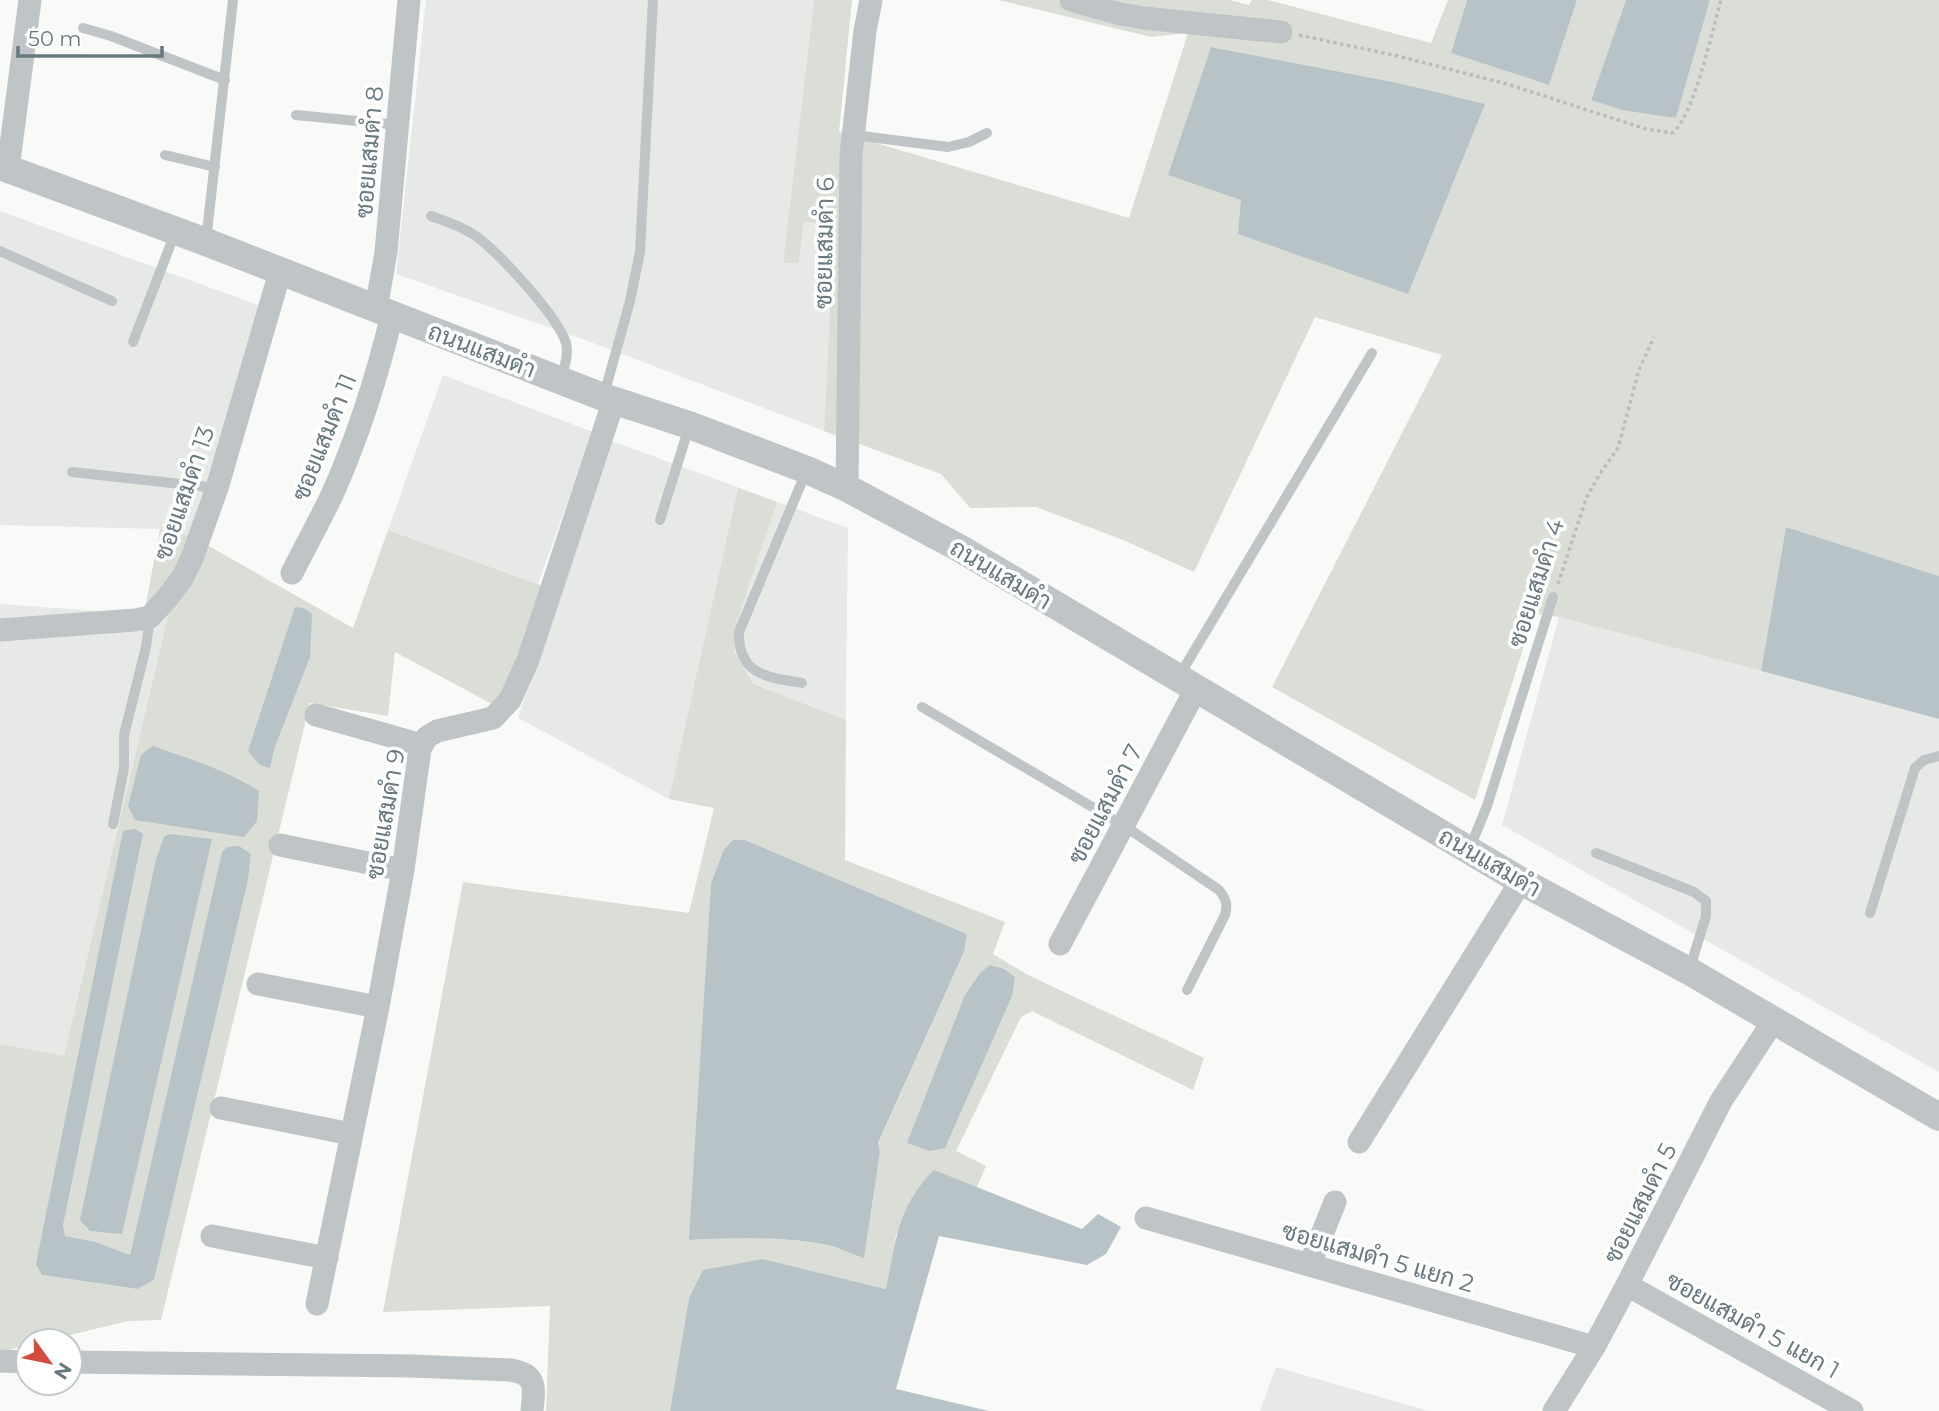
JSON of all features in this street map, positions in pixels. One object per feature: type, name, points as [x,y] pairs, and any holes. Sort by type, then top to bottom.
[{"type":"street","points":[[4,167],[30,0]]},
{"type":"street","name":"ซอยแสมดำ 8","points":[[384,312],[386,252],[409,0]]},
{"type":"street","name":"ซอยแสมดำ 6","points":[[847,488],[853,135],[871,0]]},
{"type":"street","points":[[1071,0],[1144,18],[1281,32]]},
{"type":"street","name":"ถนนแสมดำ","points":[[4,167],[206,242],[560,380],[689,425],[847,488],[961,549],[1521,881],[1689,971],[1939,1116]]},
{"type":"street","name":"ซอยแสมดำ 13","points":[[150,617],[183,577],[217,488],[280,272]]},
{"type":"street","name":"ซอยแสมดำ 11","points":[[292,573],[332,495],[359,428],[374,385],[384,312]]},
{"type":"street","name":"ซอยแสมดำ 9","points":[[317,1304],[378,1007],[403,870],[420,748],[427,737],[437,731],[493,718],[510,700],[528,660],[609,398]]},
{"type":"street","points":[[0,630],[150,617]]},
{"type":"street","name":"ซอยแสมดำ 7","points":[[1060,944],[1123,825],[1187,684]]},
{"type":"street","points":[[316,715],[422,745]]},
{"type":"street","points":[[280,845],[403,870]]},
{"type":"street","points":[[1359,1142],[1521,881]]},
{"type":"street","points":[[258,984],[378,1007]]},
{"type":"street","name":"ซอยแสมดำ 5","points":[[1554,1411],[1594,1347],[1721,1101],[1774,1020]]},
{"type":"street","points":[[221,1108],[351,1134]]},
{"type":"street","points":[[1310,1264],[1335,1202]]},
{"type":"street","name":"ซอยแสมดำ 5 แยก 2","points":[[1146,1217],[1594,1347]]},
{"type":"street","points":[[212,1236],[327,1258]]},
{"type":"street","name":"ซอยแสมดำ 5 แยก 1","points":[[1627,1285],[1852,1411]]},
{"type":"street","points":[[84,1362],[412,1366],[510,1370],[526,1374],[532,1379],[532,1411]]},
{"type":"lane","points":[[206,242],[233,0]]},
{"type":"lane","points":[[609,398],[640,252],[653,0]]},
{"type":"lane","points":[[83,28],[111,36],[225,80]]},
{"type":"lane","points":[[296,115],[398,125]]},
{"type":"lane","points":[[853,135],[948,147],[969,142],[986,133]]},
{"type":"lane","points":[[165,155],[215,167]]},
{"type":"lane","points":[[431,216],[470,232],[493,249],[555,321],[566,342],[566,362],[560,380]]},
{"type":"lane","points":[[133,342],[176,231]]},
{"type":"lane","points":[[0,251],[112,301]]},
{"type":"lane","points":[[1187,684],[1372,353]]},
{"type":"lane","points":[[660,520],[689,425]]},
{"type":"lane","points":[[802,683],[756,672],[738,648],[738,632],[807,470]]},
{"type":"lane","points":[[72,472],[217,488]]},
{"type":"lane","name":"ซอยแสมดำ 4","points":[[1469,849],[1488,806],[1553,597]]},
{"type":"lane","points":[[113,824],[124,768],[124,735],[146,647],[150,617]]},
{"type":"lane","points":[[922,707],[1123,825],[1219,890],[1226,898],[1225,915],[1187,990]]},
{"type":"lane","points":[[1870,913],[1914,768],[1924,760],[1939,756]]},
{"type":"lane","points":[[1596,853],[1693,892],[1706,901],[1706,916],[1689,971]]},
{"type":"path","points":[[1281,32],[1334,41],[1507,84],[1646,129],[1672,133],[1683,121],[1692,99],[1721,0]]},
{"type":"path","name":"ซอยแสมดำ 4","points":[[1553,597],[1586,499],[1618,448],[1639,370],[1654,337]]},
{"type":"shaded area","points":[[426,0],[814,0],[783,263],[799,263],[804,222],[834,224],[824,431],[588,341],[396,274]]},
{"type":"shaded area","points":[[814,0],[852,0],[839,132],[1129,218],[1188,33],[1151,37],[998,0],[1230,0],[1249,5],[1252,0],[1268,0],[1431,43],[1448,0],[1467,0],[1451,53],[1549,85],[1577,0],[1626,0],[1591,100],[1676,118],[1710,0],[1939,0],[1939,576],[1786,527],[1761,671],[1559,617],[1534,614],[1475,800],[1272,687],[1442,355],[1315,317],[1194,572],[1123,540],[1036,507],[970,508],[941,474],[824,431],[834,224],[804,222],[799,263],[783,263]],"holes":[[[1211,47],[1398,83],[1484,105],[1241,200]]]},
{"type":"shaded area","points":[[1467,0],[1577,0],[1549,85],[1451,53]]},
{"type":"shaded area","points":[[1626,0],[1710,0],[1676,118],[1622,110],[1591,100]]},
{"type":"shaded area","points":[[1211,47],[1398,83],[1485,104],[1408,294],[1238,234],[1241,200],[1168,175]]},
{"type":"shaded area","points":[[0,211],[277,312],[193,537],[160,529],[1,525],[0,529]]},
{"type":"shaded area","points":[[443,375],[593,432],[538,584],[388,530]]},
{"type":"shaded area","points":[[612,441],[848,528],[844,860],[714,807],[669,799],[518,718]]},
{"type":"shaded area","points":[[738,488],[777,502],[737,621],[734,652],[753,684],[846,720],[845,860],[1005,922],[993,954],[1028,975],[1204,1058],[1193,1090],[1032,1011],[1021,1017],[956,1151],[986,1166],[976,1189],[934,1170],[896,1235],[887,1289],[763,1259],[689,1298],[670,1411],[546,1411],[550,1306],[383,1312],[463,882],[689,913],[714,808],[669,799]],"holes":[[[733,840],[745,840],[967,934],[964,952],[878,1144],[880,1152],[864,1257],[827,1245],[793,1240],[690,1240],[711,883],[724,849]]]},
{"type":"shaded area","points":[[1786,527],[1939,576],[1939,719],[1761,671]]},
{"type":"shaded area","points":[[160,529],[193,537],[353,628],[388,530],[543,586],[510,682],[492,704],[395,652],[388,716],[310,703],[161,1320],[128,1321],[84,1332],[84,1327],[14,1327],[14,1348],[0,1352],[0,1044],[64,1056],[168,616],[144,614]],"holes":[[[143,834],[63,1226],[65,1236],[96,1242],[130,1255],[222,853],[251,854],[248,880],[154,1280],[136,1289],[42,1275]],[[211,839],[122,1233],[90,1231]]]},
{"type":"shaded area","points":[[0,604],[168,616],[64,1057],[0,1044]]},
{"type":"shaded area","points":[[295,607],[304,608],[312,614],[310,657],[274,749],[270,768],[260,765],[248,751]]},
{"type":"shaded area","points":[[1559,617],[1939,719],[1939,1072],[1502,825]]},
{"type":"shaded area","points":[[153,746],[220,771],[259,791],[257,821],[244,837],[135,820],[128,806],[141,755]]},
{"type":"shaded area","points":[[135,829],[143,834],[63,1226],[65,1236],[96,1242],[130,1255],[222,852],[227,847],[239,846],[251,854],[248,880],[154,1280],[137,1289],[42,1275],[36,1264],[123,831]]},
{"type":"shaded area","points":[[169,834],[212,839],[122,1234],[90,1231],[80,1220],[156,859],[164,837]]},
{"type":"shaded area","points":[[733,840],[745,840],[967,934],[964,952],[878,1143],[880,1152],[864,1258],[828,1245],[794,1240],[689,1240],[711,883],[724,849]]},
{"type":"shaded area","points":[[990,965],[1004,969],[1015,977],[1012,996],[945,1148],[930,1151],[907,1143],[965,995],[981,972]]},
{"type":"shaded area","points":[[934,1170],[1082,1229],[1098,1214],[1121,1227],[1106,1254],[1087,1265],[939,1236],[896,1389],[989,1411],[670,1411],[689,1298],[703,1270],[763,1259],[886,1289],[905,1211],[912,1197]]},
{"type":"shaded area","points":[[1276,1367],[1429,1411],[1260,1411]]}]
